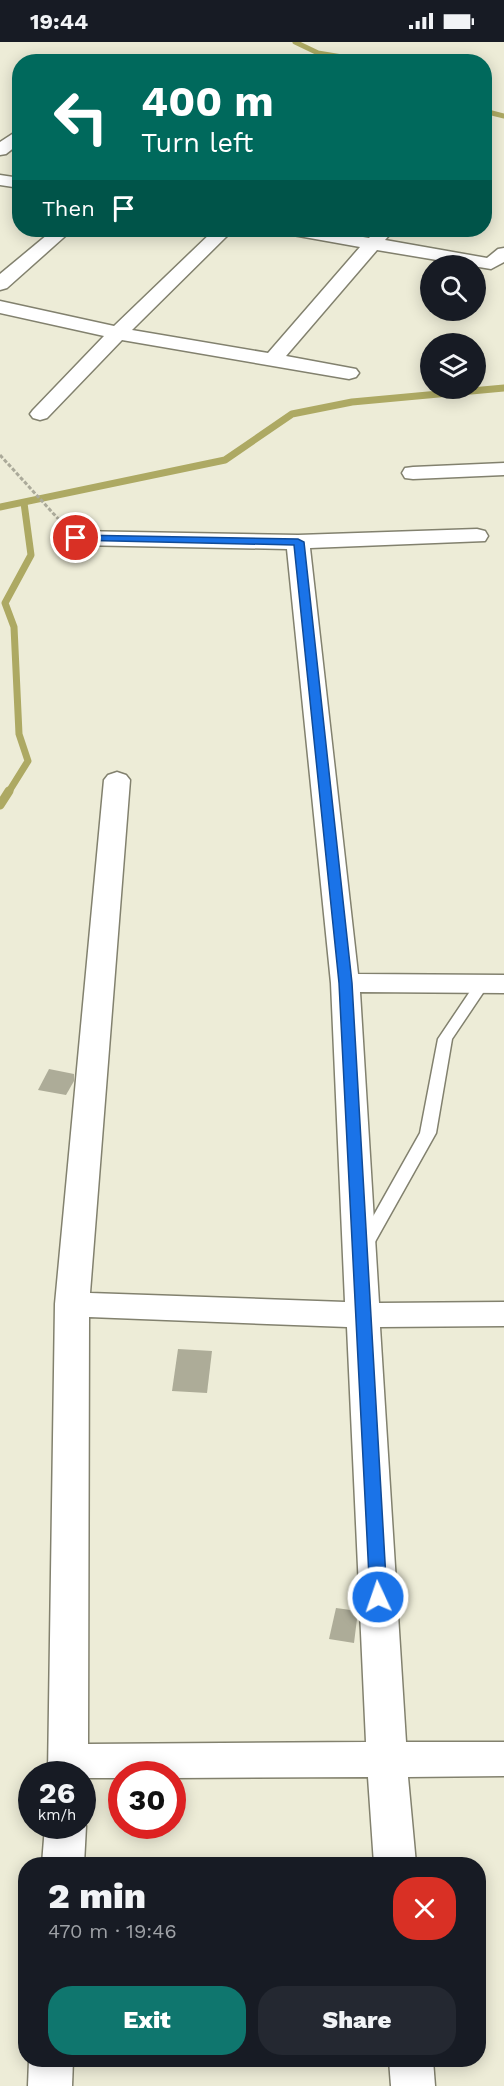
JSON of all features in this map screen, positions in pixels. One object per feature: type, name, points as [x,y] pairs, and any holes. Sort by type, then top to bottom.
[{"type":"street","points":[[0,150],[12,140]]},
{"type":"street","points":[[0,284],[55,237]]},
{"type":"street","points":[[40,414],[118,333],[217,237]]},
{"type":"street","points":[[272,360],[378,237]]},
{"type":"street","points":[[383,237],[491,264],[504,253]]},
{"type":"street","points":[[0,306],[118,333],[349,373]]},
{"type":"street","points":[[413,473],[504,469]]},
{"type":"street","points":[[76,538],[298,542],[477,536]]},
{"type":"street","points":[[298,542],[345,983],[387,1761],[394,1857]]},
{"type":"street","points":[[69,1761],[72,1304],[117,780]]},
{"type":"street","points":[[345,983],[493,984]]},
{"type":"street","points":[[72,1304],[363,1315],[504,1314]]},
{"type":"street","points":[[96,1767],[504,1759]]},
{"type":"street","points":[[63,1857],[64,1839]]},
{"type":"street","points":[[50,2086],[51,2067]]},
{"type":"street","points":[[412,2067],[414,2086]]},
{"type":"lane","points":[[359,1255],[428,1133],[445,1039],[493,984]]},
{"type":"path","points":[[0,455],[76,538]]},
{"type":"building","points":[[49,1069],[74,1074],[74,1081],[66,1095],[38,1090]]},
{"type":"building","points":[[178,1349],[212,1351],[207,1393],[172,1391]]},
{"type":"building","points":[[336,1608],[358,1611],[354,1643],[329,1639]]},
{"type":"waterway","points":[[295,42],[324,54]]},
{"type":"waterway","points":[[492,113],[504,116]]},
{"type":"waterway","points":[[0,507],[225,460],[292,414],[352,402],[504,388]]},
{"type":"waterway","points":[[8,793],[28,761],[19,734],[14,627],[5,603],[31,555],[24,503]]},
{"type":"waterway","points":[[0,805],[9,791]]},
{"type":"route","points":[[76,538],[298,542],[345,983],[378,1597]]}]
